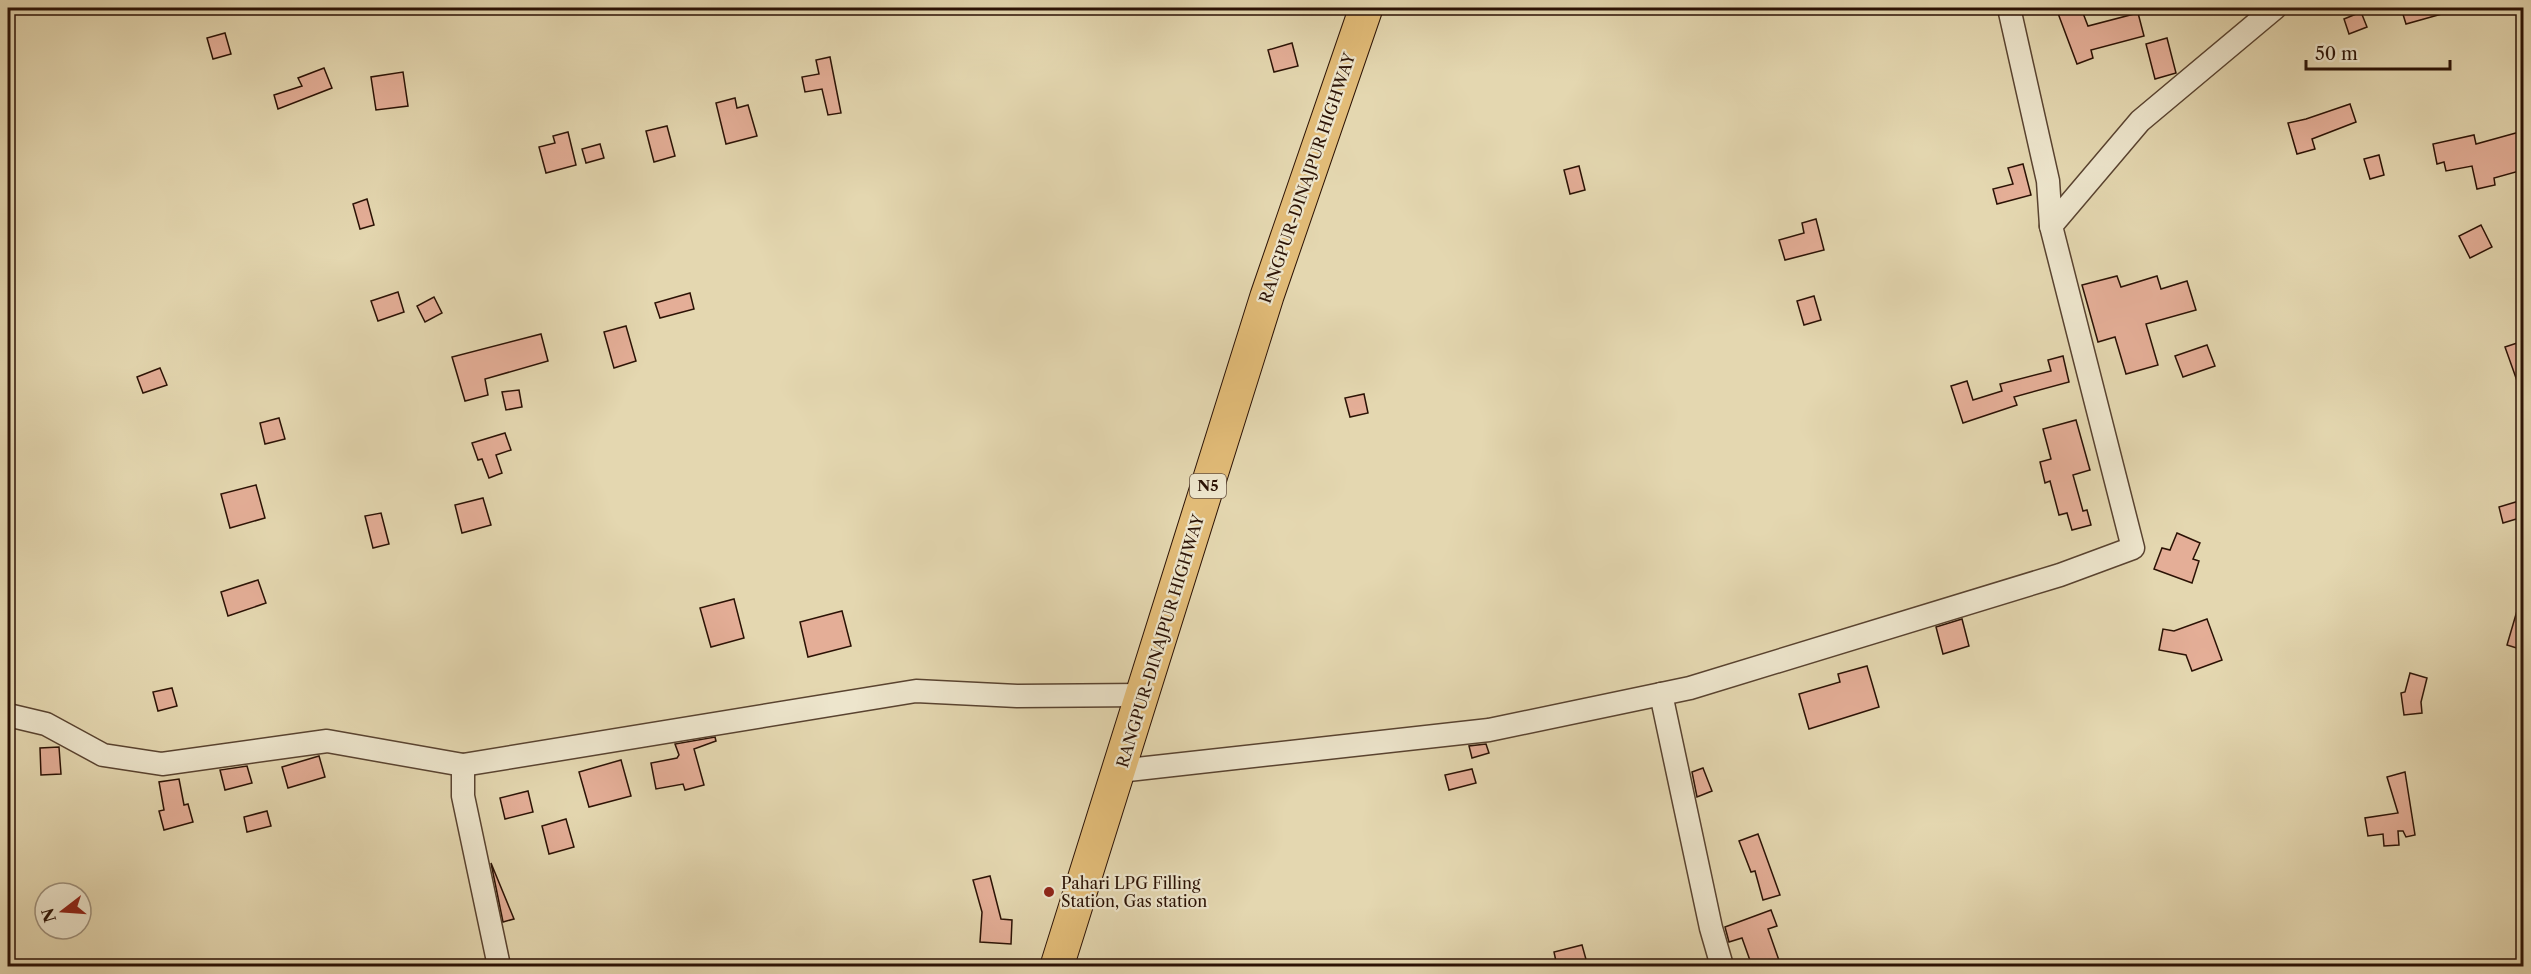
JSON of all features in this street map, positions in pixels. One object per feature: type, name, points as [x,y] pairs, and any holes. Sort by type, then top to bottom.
[{"type":"highway","name":"RANGPUR-DINAJPUR HIGHWAY","points":[[1057,966],[1144,695],[1267,296],[1366,8]]},
{"type":"street","points":[[1119,771],[1489,730],[1690,688],[2060,575],[2133,548],[2051,226],[2048,181],[2009,8]]},
{"type":"street","points":[[2051,226],[2140,121],[2275,8]]},
{"type":"street","points":[[8,715],[46,724],[103,755],[162,764],[327,741],[463,765],[916,691],[1017,696],[1144,695]]},
{"type":"street","points":[[1661,694],[1711,928],[1722,966]]},
{"type":"street","points":[[463,765],[463,796],[499,966]]},
{"type":"building","points":[[2056,8],[2081,8],[2088,26],[2138,13],[2144,36],[2091,50],[2093,58],[2077,64]]},
{"type":"building","points":[[2401,8],[2448,8],[2449,12],[2406,24]]},
{"type":"building","points":[[2361,12],[2367,27],[2349,34],[2344,19]]},
{"type":"building","points":[[225,33],[231,54],[213,59],[207,38]]},
{"type":"building","points":[[2167,38],[2176,73],[2155,79],[2146,44]]},
{"type":"building","points":[[1292,43],[1298,66],[1274,72],[1268,50]]},
{"type":"building","points":[[830,57],[841,113],[828,115],[822,89],[805,92],[802,77],[819,74],[816,60]]},
{"type":"building","points":[[324,68],[332,88],[278,109],[274,95],[302,86],[298,78]]},
{"type":"building","points":[[403,72],[408,106],[376,110],[371,77]]},
{"type":"building","points":[[735,98],[737,108],[748,105],[757,136],[726,144],[716,103]]},
{"type":"building","points":[[2350,104],[2356,122],[2312,139],[2315,149],[2297,154],[2288,123]]},
{"type":"building","points":[[667,126],[675,156],[654,162],[646,131]]},
{"type":"building","points":[[2523,131],[2523,170],[2494,178],[2495,185],[2477,189],[2472,166],[2446,171],[2444,162],[2437,164],[2433,144],[2474,135],[2476,144]]},
{"type":"building","points":[[568,132],[576,165],[546,173],[539,147],[555,143],[553,136]]},
{"type":"building","points":[[600,144],[604,158],[586,163],[582,149]]},
{"type":"building","points":[[2379,155],[2384,175],[2370,179],[2364,159]]},
{"type":"building","points":[[2023,164],[2031,195],[1997,204],[1993,189],[2013,184],[2008,168]]},
{"type":"building","points":[[1579,166],[1585,190],[1570,194],[1564,170]]},
{"type":"building","points":[[367,199],[374,225],[360,229],[353,204]]},
{"type":"building","points":[[1816,219],[1824,250],[1785,260],[1779,240],[1804,233],[1802,223]]},
{"type":"building","points":[[2481,225],[2492,247],[2470,258],[2459,236]]},
{"type":"building","points":[[2117,276],[2121,287],[2157,276],[2161,289],[2187,281],[2196,310],[2146,324],[2158,365],[2126,374],[2115,337],[2098,342],[2082,285]]},
{"type":"building","points":[[398,292],[404,312],[378,321],[371,301]]},
{"type":"building","points":[[690,293],[694,309],[660,318],[655,303]]},
{"type":"building","points":[[1814,296],[1821,320],[1804,325],[1797,301]]},
{"type":"building","points":[[434,297],[442,313],[425,322],[417,306]]},
{"type":"building","points":[[626,326],[636,361],[614,368],[604,332]]},
{"type":"building","points":[[541,334],[548,361],[485,379],[488,395],[465,401],[452,357]]},
{"type":"building","points":[[2523,341],[2523,392],[2521,392],[2505,347]]},
{"type":"building","points":[[2207,345],[2215,366],[2183,377],[2175,356]]},
{"type":"building","points":[[2063,356],[2069,382],[2014,397],[2017,405],[1963,423],[1951,386],[1967,381],[1973,400],[2002,391],[2000,384],[2051,371],[2048,360]]},
{"type":"building","points":[[160,368],[167,385],[143,393],[137,377]]},
{"type":"building","points":[[519,390],[522,407],[506,410],[502,392]]},
{"type":"building","points":[[1364,394],[1368,413],[1350,417],[1345,398]]},
{"type":"building","points":[[279,418],[285,439],[265,444],[260,423]]},
{"type":"building","points":[[2076,420],[2090,470],[2073,475],[2083,511],[2087,510],[2091,525],[2072,530],[2067,513],[2059,515],[2050,481],[2045,483],[2040,462],[2051,459],[2043,429]]},
{"type":"building","points":[[505,433],[511,450],[496,455],[502,473],[489,478],[482,459],[478,460],[472,443]]},
{"type":"building","points":[[256,485],[265,518],[230,528],[221,494]]},
{"type":"building","points":[[483,498],[491,525],[462,533],[455,505]]},
{"type":"building","points":[[2519,501],[2523,517],[2503,523],[2499,507]]},
{"type":"building","points":[[381,513],[389,544],[373,548],[365,516]]},
{"type":"building","points":[[2177,533],[2200,543],[2193,559],[2199,561],[2192,583],[2154,569],[2162,548],[2170,550]]},
{"type":"building","points":[[258,580],[266,603],[228,616],[221,592]]},
{"type":"building","points":[[734,599],[744,638],[711,647],[700,608]]},
{"type":"building","points":[[2519,604],[2523,604],[2523,650],[2507,645]]},
{"type":"building","points":[[842,611],[851,646],[808,657],[800,622]]},
{"type":"building","points":[[1962,619],[1969,646],[1943,654],[1936,627]]},
{"type":"building","points":[[2207,619],[2222,660],[2192,671],[2186,655],[2159,650],[2163,629],[2174,631]]},
{"type":"building","points":[[1867,666],[1879,707],[1809,729],[1799,694],[1840,682],[1838,674]]},
{"type":"building","points":[[2410,673],[2427,678],[2421,702],[2422,713],[2404,715],[2401,693],[2405,692]]},
{"type":"building","points":[[172,688],[177,706],[158,711],[153,692]]},
{"type":"building","points":[[715,737],[716,741],[694,749],[704,785],[685,790],[683,784],[656,789],[651,763],[677,758],[679,755],[675,744]]},
{"type":"building","points":[[1486,744],[1489,753],[1472,758],[1469,746]]},
{"type":"building","points":[[59,747],[61,774],[41,775],[40,748]]},
{"type":"building","points":[[319,756],[325,777],[288,788],[282,767]]},
{"type":"building","points":[[621,760],[631,796],[589,807],[579,772]]},
{"type":"building","points":[[247,766],[252,783],[225,790],[220,770]]},
{"type":"building","points":[[1703,768],[1712,791],[1697,797],[1692,772]]},
{"type":"building","points":[[1472,769],[1476,783],[1449,790],[1445,775]]},
{"type":"building","points":[[2405,772],[2415,835],[2406,837],[2403,831],[2398,831],[2399,845],[2384,846],[2383,834],[2368,836],[2365,818],[2398,813],[2387,777]]},
{"type":"building","points":[[179,779],[184,805],[188,804],[193,822],[164,830],[159,811],[164,810],[159,782]]},
{"type":"building","points":[[528,791],[533,812],[505,819],[500,798]]},
{"type":"building","points":[[267,811],[271,826],[247,832],[244,817]]},
{"type":"building","points":[[566,819],[574,847],[549,854],[542,826]]},
{"type":"building","points":[[1758,834],[1780,895],[1763,900],[1755,871],[1751,872],[1739,841]]},
{"type":"building","points":[[491,863],[514,919],[503,922]]},
{"type":"building","points":[[990,876],[1001,919],[1012,920],[1011,944],[980,942],[982,912],[973,880]]},
{"type":"building","points":[[1771,910],[1777,926],[1768,929],[1781,966],[1752,966],[1742,938],[1729,942],[1725,927]]},
{"type":"building","points":[[1582,945],[1587,963],[1557,966],[1554,952]]},
{"type":"place","name":"Pahari LPG Filling Station, Gas station","points":[[1049,892]]}]
